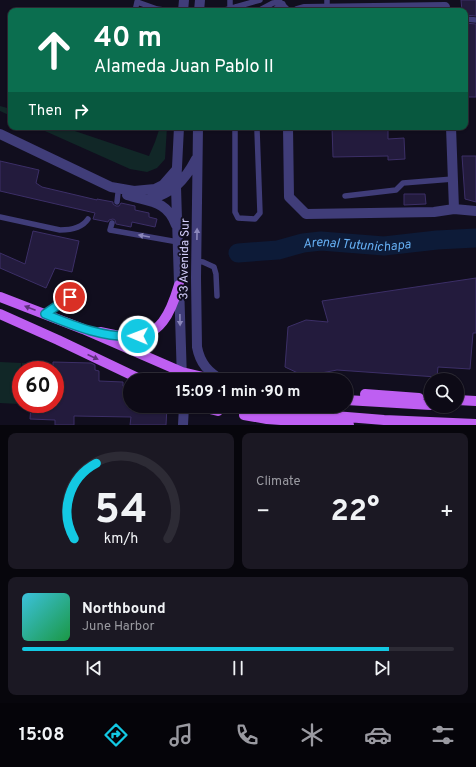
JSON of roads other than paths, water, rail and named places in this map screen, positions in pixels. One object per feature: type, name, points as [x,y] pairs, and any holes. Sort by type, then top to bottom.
[{"type":"main road","points":[[83,329],[129,337],[148,333],[161,324],[169,314],[179,285]]},
{"type":"main road","points":[[0,297],[83,329],[176,373]]},
{"type":"main road","points":[[0,314],[127,373]]},
{"type":"main road","points":[[353,393],[424,398]]},
{"type":"main road","points":[[353,400],[424,405]]},
{"type":"main road","points":[[464,400],[476,401]]},
{"type":"main road","points":[[464,406],[476,407]]},
{"type":"main road","points":[[230,413],[267,419],[349,425]]},
{"type":"main road","points":[[298,413],[384,420],[476,424]]},
{"type":"street","points":[[407,8],[445,6]]},
{"type":"street","points":[[320,7],[336,8]]},
{"type":"street","name":"33 Avenida Sur","points":[[178,130],[176,187],[182,373]]},
{"type":"street","name":"33 Avenida Sur","points":[[198,130],[196,261],[197,347],[199,357],[212,373]]},
{"type":"street","points":[[288,130],[289,197],[306,214],[434,212],[454,209],[476,211]]},
{"type":"street","points":[[451,130],[454,209]]},
{"type":"street","points":[[0,134],[115,194],[148,200],[165,207],[173,216],[178,230]]},
{"type":"street","points":[[148,200],[167,193],[176,187],[185,178],[198,156]]},
{"type":"street","points":[[115,194],[155,189],[163,185],[177,169]]},
{"type":"street","points":[[183,425],[184,413]]},
{"type":"lane","points":[[230,0],[233,8],[260,0]]},
{"type":"lane","points":[[135,8],[137,2],[154,8]]},
{"type":"lane","points":[[264,8],[273,3],[280,2],[286,8]]},
{"type":"lane","points":[[277,8],[283,4]]},
{"type":"lane","points":[[235,130],[235,212],[238,218],[255,219],[260,213],[257,130]]},
{"type":"lane","points":[[345,196],[396,190],[403,183],[453,179]]},
{"type":"lane","points":[[0,217],[60,230],[67,230],[82,226],[88,219]]},
{"type":"lane","points":[[112,223],[110,230],[178,242]]},
{"type":"lane","points":[[196,261],[203,262],[214,267],[216,274],[217,296]]},
{"type":"lane","points":[[45,314],[70,297]]},
{"type":"waterway","name":"Arenal Tutunichapa","points":[[238,253],[278,250],[303,243],[321,241],[384,246],[437,240],[476,238]]}]
